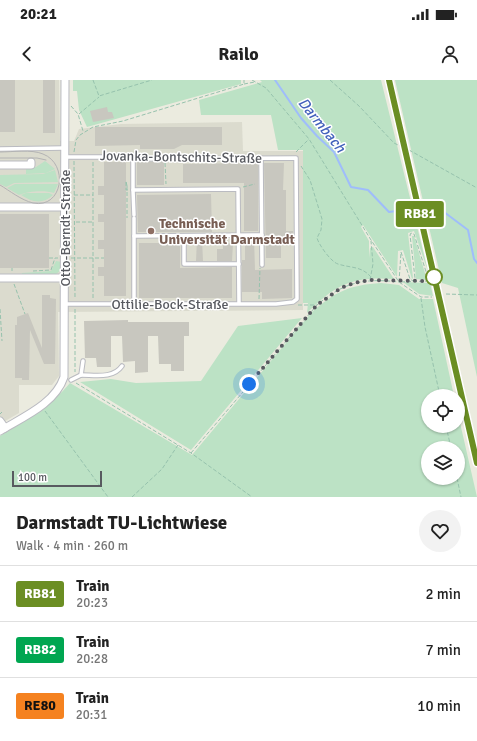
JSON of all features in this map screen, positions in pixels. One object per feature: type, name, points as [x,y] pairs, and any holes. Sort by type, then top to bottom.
[{"type":"street","name":"Otto-Berndt-Straße","points":[[65,80],[65,304],[67,378]]},
{"type":"street","points":[[0,166],[30,165],[30,162]]},
{"type":"street","points":[[0,207],[65,207]]},
{"type":"street","points":[[0,278],[65,278]]},
{"type":"street","points":[[0,421],[2,430],[41,406],[58,390],[67,378]]},
{"type":"lane","points":[[0,149],[65,148]]},
{"type":"lane","name":"Jovanka-Bontschits-Straße","points":[[66,157],[128,157],[133,159],[296,158]]},
{"type":"lane","points":[[261,158],[262,266]]},
{"type":"lane","name":"Ottilie-Bock-Straße","points":[[65,304],[276,304],[294,302],[297,299],[296,158]]},
{"type":"lane","points":[[133,159],[134,304]]},
{"type":"lane","points":[[133,190],[238,189],[239,303]]},
{"type":"lane","points":[[134,236],[262,235]]},
{"type":"lane","points":[[184,236],[184,264],[239,264]]},
{"type":"lane","points":[[81,375],[83,361]]},
{"type":"lane","points":[[67,378],[81,375],[110,375],[117,372],[122,366]]},
{"type":"path","points":[[93,80],[99,96]]},
{"type":"path","points":[[78,114],[99,96],[144,81],[152,80]]},
{"type":"path","points":[[252,80],[266,88],[309,139],[371,240],[399,282],[420,297],[432,297]]},
{"type":"path","points":[[330,80],[359,106],[394,143],[402,147]]},
{"type":"path","points":[[76,377],[74,156],[76,140],[83,132],[255,82]]},
{"type":"path","points":[[70,105],[78,114],[83,132]]},
{"type":"path","points":[[309,139],[296,153],[296,158],[310,180],[322,219],[317,238],[319,244],[337,264],[363,269],[370,276]]},
{"type":"path","points":[[409,150],[477,188]]},
{"type":"path","points":[[93,156],[93,304]]},
{"type":"path","points":[[165,159],[166,190]]},
{"type":"path","points":[[238,189],[251,184],[259,184]]},
{"type":"path","points":[[126,186],[127,218]]},
{"type":"path","points":[[74,195],[93,195]]},
{"type":"path","points":[[75,222],[93,222]]},
{"type":"path","points":[[413,281],[415,278],[411,233],[414,234],[429,281]]},
{"type":"path","points":[[370,280],[373,264],[371,240]]},
{"type":"path","points":[[399,282],[401,252],[410,279],[413,281]]},
{"type":"path","points":[[49,258],[62,258]]},
{"type":"path","points":[[29,271],[51,270],[56,258]]},
{"type":"path","points":[[68,258],[104,258]]},
{"type":"path","points":[[259,304],[259,269],[262,266]]},
{"type":"path","points":[[12,278],[25,314]]},
{"type":"path","points":[[191,453],[317,305],[341,288],[354,283],[370,280],[399,282],[433,280]]},
{"type":"path","points":[[446,294],[477,295]]},
{"type":"path","points":[[420,297],[438,389]]},
{"type":"path","points":[[0,309],[2,341]]},
{"type":"path","points":[[67,378],[191,453],[252,497]]},
{"type":"path","points":[[41,406],[108,497]]},
{"type":"path","points":[[132,497],[162,469],[178,445]]},
{"type":"path","points":[[458,485],[461,497]]},
{"type":"shaded area","name":"Technische Universität Darmstadt","points":[[0,80],[59,80],[60,141],[74,141],[79,129],[121,124],[242,122],[243,151],[303,151],[303,310],[58,312],[59,376],[52,385],[19,385],[19,413],[0,424]]},
{"type":"green space","points":[[73,80],[241,80],[241,84],[87,127],[79,110],[77,91],[73,91]]},
{"type":"green space","points":[[260,80],[381,80],[428,271],[414,231],[408,233],[412,279],[403,250],[398,251],[397,277],[363,225],[361,227],[369,241],[369,258],[370,248],[373,247],[394,279],[367,279],[346,284],[327,295],[307,313],[308,303],[303,303],[303,150],[278,150],[271,115],[201,115],[199,100],[262,82]]},
{"type":"green space","points":[[395,80],[477,80],[477,377],[458,288],[442,283]]},
{"type":"green space","points":[[45,161],[55,169],[46,173],[26,174],[26,169],[36,167]]},
{"type":"green space","points":[[55,170],[58,182],[14,183],[6,187],[0,184],[0,175],[43,174]]},
{"type":"green space","points":[[15,184],[58,184],[54,193],[36,191],[19,195],[7,188]]},
{"type":"green space","points":[[26,193],[49,193],[53,195],[45,200],[33,201],[21,195]]},
{"type":"green space","points":[[412,236],[414,236],[427,280],[416,279]]},
{"type":"green space","points":[[56,261],[62,262],[62,269],[55,275],[21,276],[22,273],[51,271]]},
{"type":"green space","points":[[403,282],[430,283],[433,296],[419,294]]},
{"type":"green space","points":[[381,283],[399,285],[419,299],[433,299],[452,389],[421,389],[421,433],[462,433],[464,441],[421,441],[421,485],[465,485],[465,445],[477,497],[0,497],[0,436],[46,406],[70,383],[192,455],[312,312],[336,294],[361,285]]},
{"type":"green space","points":[[302,318],[191,450],[80,382],[111,379],[136,383],[201,381],[238,326]]},
{"type":"building","points":[[0,80],[15,80],[15,132],[0,132]]},
{"type":"building","points":[[43,80],[55,80],[55,133],[43,133]]},
{"type":"building","points":[[107,107],[108,112],[112,112],[114,118],[93,122],[90,111]]},
{"type":"building","points":[[95,127],[222,127],[222,145],[182,145],[174,149],[140,149],[140,145],[95,146]]},
{"type":"building","points":[[104,162],[126,162],[126,296],[104,296],[104,276],[98,276],[98,267],[104,267],[104,249],[98,249],[98,240],[104,240],[104,222],[98,222],[98,214],[104,214],[104,195],[98,195],[98,186],[104,186]]},
{"type":"building","points":[[137,162],[164,162],[164,185],[137,185]]},
{"type":"building","points":[[258,163],[258,231],[244,231],[244,183],[183,183],[183,164]]},
{"type":"building","points":[[264,163],[284,163],[283,190],[286,190],[286,231],[293,231],[293,238],[281,238],[281,258],[266,258]]},
{"type":"building","points":[[211,194],[212,232],[138,232],[137,195]]},
{"type":"building","points":[[0,214],[49,214],[49,268],[0,268]]},
{"type":"building","points":[[245,238],[254,238],[255,270],[292,269],[292,298],[262,299],[262,292],[242,292],[242,260],[245,260]]},
{"type":"building","points":[[197,239],[202,239],[203,261],[196,261]]},
{"type":"building","points":[[139,243],[180,243],[180,268],[232,267],[232,298],[139,298]]},
{"type":"building","points":[[223,243],[233,243],[232,261],[217,261],[217,249],[223,249]]},
{"type":"building","points":[[42,295],[50,295],[50,298],[56,299],[55,364],[44,364],[30,330],[29,380],[22,380],[22,378],[15,378],[15,325],[17,325],[17,317],[28,313],[42,348]]},
{"type":"building","points":[[128,320],[128,322],[189,322],[189,336],[184,336],[184,371],[171,371],[171,364],[159,364],[158,336],[148,336],[148,372],[135,373],[135,361],[123,362],[122,336],[111,336],[111,367],[97,367],[96,358],[85,358],[84,321]]},
{"type":"waterway","name":"Darmbach","points":[[275,80],[301,118],[334,152],[351,187],[368,190],[389,212],[410,209]]},
{"type":"waterway","name":"Darmbach","points":[[427,207],[436,206],[468,230],[474,259],[477,263]]},
{"type":"tram line","points":[[0,152],[38,152],[51,159],[57,167],[59,175],[59,184],[56,193],[51,199],[43,203],[29,202],[0,185]]},
{"type":"tram line","points":[[0,158],[37,158],[46,160]]},
{"type":"railway","points":[[389,80],[477,463]]},
{"type":"train","name":"RB81","points":[[389,80],[477,463]]},
{"type":"place","name":"Technische Universität Darmstadt","points":[[151,231]]},
{"type":"route","points":[[249,384],[317,305],[329,294],[354,283],[370,280],[399,282],[429,281],[433,280],[434,277]]}]
